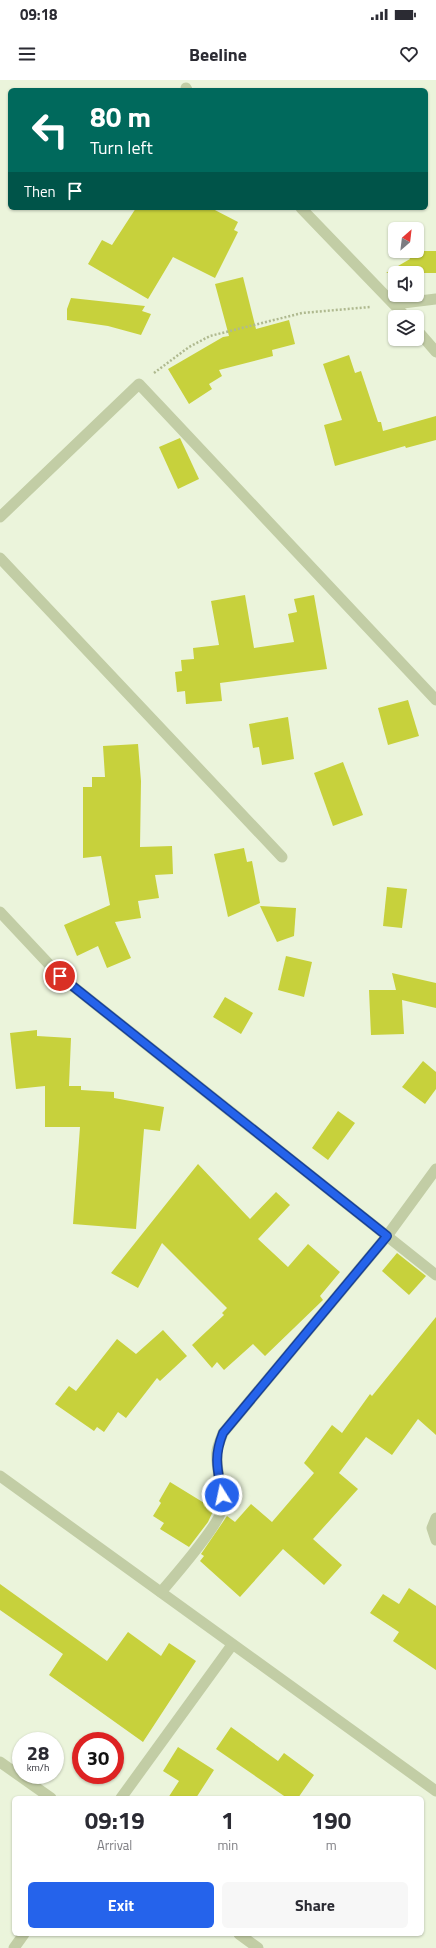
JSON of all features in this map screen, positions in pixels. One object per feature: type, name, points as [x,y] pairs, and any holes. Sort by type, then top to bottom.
[{"type":"street","points":[[303,210],[400,310]]},
{"type":"street","points":[[395,304],[436,298]]},
{"type":"street","points":[[424,338],[436,352]]},
{"type":"street","points":[[0,517],[140,384],[436,700]]},
{"type":"street","points":[[0,558],[282,857]]},
{"type":"street","points":[[0,912],[60,976],[436,1275]]},
{"type":"street","points":[[161,1592],[195,1551],[222,1510],[222,1495],[216,1463],[217,1449],[223,1433],[387,1236],[436,1168]]},
{"type":"street","points":[[0,1476],[436,1791]]},
{"type":"street","points":[[436,1518],[432,1528],[436,1540]]},
{"type":"street","points":[[122,1796],[232,1645]]},
{"type":"street","points":[[0,1762],[47,1796]]},
{"type":"street","points":[[14,1948],[23,1936]]},
{"type":"street","points":[[242,1936],[258,1948]]},
{"type":"path","points":[[140,384],[189,347],[210,336],[302,313],[395,304]]},
{"type":"building","points":[[135,210],[215,210],[238,222],[234,230],[238,232],[215,278],[173,257],[148,299],[88,264],[102,240],[112,245]]},
{"type":"building","points":[[424,251],[436,251],[436,273],[424,273],[424,266],[398,266],[410,259],[424,258]]},
{"type":"building","points":[[243,277],[256,329],[289,320],[295,344],[272,350],[273,356],[219,370],[222,376],[209,384],[212,389],[189,404],[168,369],[223,337],[229,336],[215,284]]},
{"type":"building","points":[[71,298],[145,306],[142,311],[151,314],[141,335],[108,326],[67,320],[67,309]]},
{"type":"building","points":[[349,355],[355,373],[361,371],[378,422],[381,422],[383,431],[436,416],[436,440],[406,448],[405,446],[335,466],[324,425],[342,420],[323,364]]},
{"type":"building","points":[[180,438],[199,479],[178,489],[159,447]]},
{"type":"building","points":[[245,595],[254,648],[294,642],[288,614],[297,612],[294,599],[314,595],[327,669],[220,683],[222,701],[186,704],[185,691],[177,692],[175,672],[182,671],[181,660],[194,659],[193,648],[219,645],[211,601]]},
{"type":"building","points":[[408,700],[419,736],[388,745],[378,708]]},
{"type":"building","points":[[288,717],[294,759],[262,765],[259,747],[253,748],[249,724]]},
{"type":"building","points":[[138,744],[141,781],[140,847],[172,846],[173,874],[155,875],[159,898],[138,901],[141,918],[115,922],[131,958],[107,968],[98,946],[77,956],[64,925],[110,905],[101,856],[83,858],[83,787],[92,787],[92,777],[105,777],[103,746]]},
{"type":"building","points":[[343,762],[363,815],[333,826],[314,773]]},
{"type":"building","points":[[244,848],[247,862],[252,861],[260,903],[228,917],[214,854]]},
{"type":"building","points":[[387,887],[407,889],[402,928],[383,926]]},
{"type":"building","points":[[260,906],[296,908],[294,936],[277,942]]},
{"type":"building","points":[[286,956],[312,962],[304,997],[278,990]]},
{"type":"building","points":[[392,973],[436,983],[436,1008],[402,1000],[404,1034],[371,1035],[369,990],[396,990]]},
{"type":"building","points":[[225,997],[253,1013],[241,1034],[213,1017]]},
{"type":"building","points":[[37,1030],[37,1036],[71,1038],[69,1086],[81,1086],[81,1090],[114,1092],[114,1098],[164,1107],[160,1131],[144,1129],[136,1229],[73,1224],[80,1127],[45,1127],[45,1086],[16,1089],[10,1033]]},
{"type":"building","points":[[423,1061],[436,1072],[436,1089],[425,1104],[402,1087]]},
{"type":"building","points":[[338,1111],[355,1123],[328,1160],[312,1148]]},
{"type":"building","points":[[198,1164],[250,1219],[276,1192],[290,1205],[258,1239],[288,1267],[308,1244],[340,1272],[320,1296],[323,1300],[265,1356],[253,1344],[224,1370],[217,1362],[212,1368],[192,1345],[224,1315],[222,1313],[227,1308],[162,1243],[138,1288],[111,1273]]},
{"type":"building","points":[[397,1253],[426,1276],[409,1295],[382,1271]]},
{"type":"building","points":[[436,1317],[436,1435],[418,1419],[392,1455],[366,1437],[339,1473],[358,1489],[313,1539],[342,1565],[324,1585],[283,1549],[240,1597],[200,1561],[204,1556],[201,1554],[227,1516],[235,1522],[251,1504],[272,1522],[314,1473],[304,1463],[332,1425],[342,1433],[370,1394],[372,1396]]},
{"type":"building","points":[[163,1330],[187,1356],[160,1381],[157,1378],[126,1418],[118,1412],[104,1432],[97,1427],[94,1431],[55,1404],[69,1386],[76,1391],[117,1339],[136,1354]]},
{"type":"building","points":[[170,1482],[214,1509],[208,1522],[189,1547],[160,1529],[164,1523],[153,1516],[161,1503],[159,1501]]},
{"type":"building","points":[[0,1584],[107,1661],[128,1632],[161,1656],[169,1643],[196,1661],[143,1742],[49,1675],[63,1654],[0,1610]]},
{"type":"building","points":[[409,1588],[436,1606],[436,1670],[393,1641],[399,1632],[370,1613],[383,1594],[399,1604]]},
{"type":"building","points":[[231,1727],[278,1761],[284,1753],[314,1775],[299,1796],[284,1796],[216,1749]]},
{"type":"building","points":[[178,1747],[214,1770],[197,1796],[169,1796],[179,1781],[163,1771]]},
{"type":"route","points":[[60,976],[387,1236],[223,1433],[217,1449],[216,1463],[222,1495]]}]
